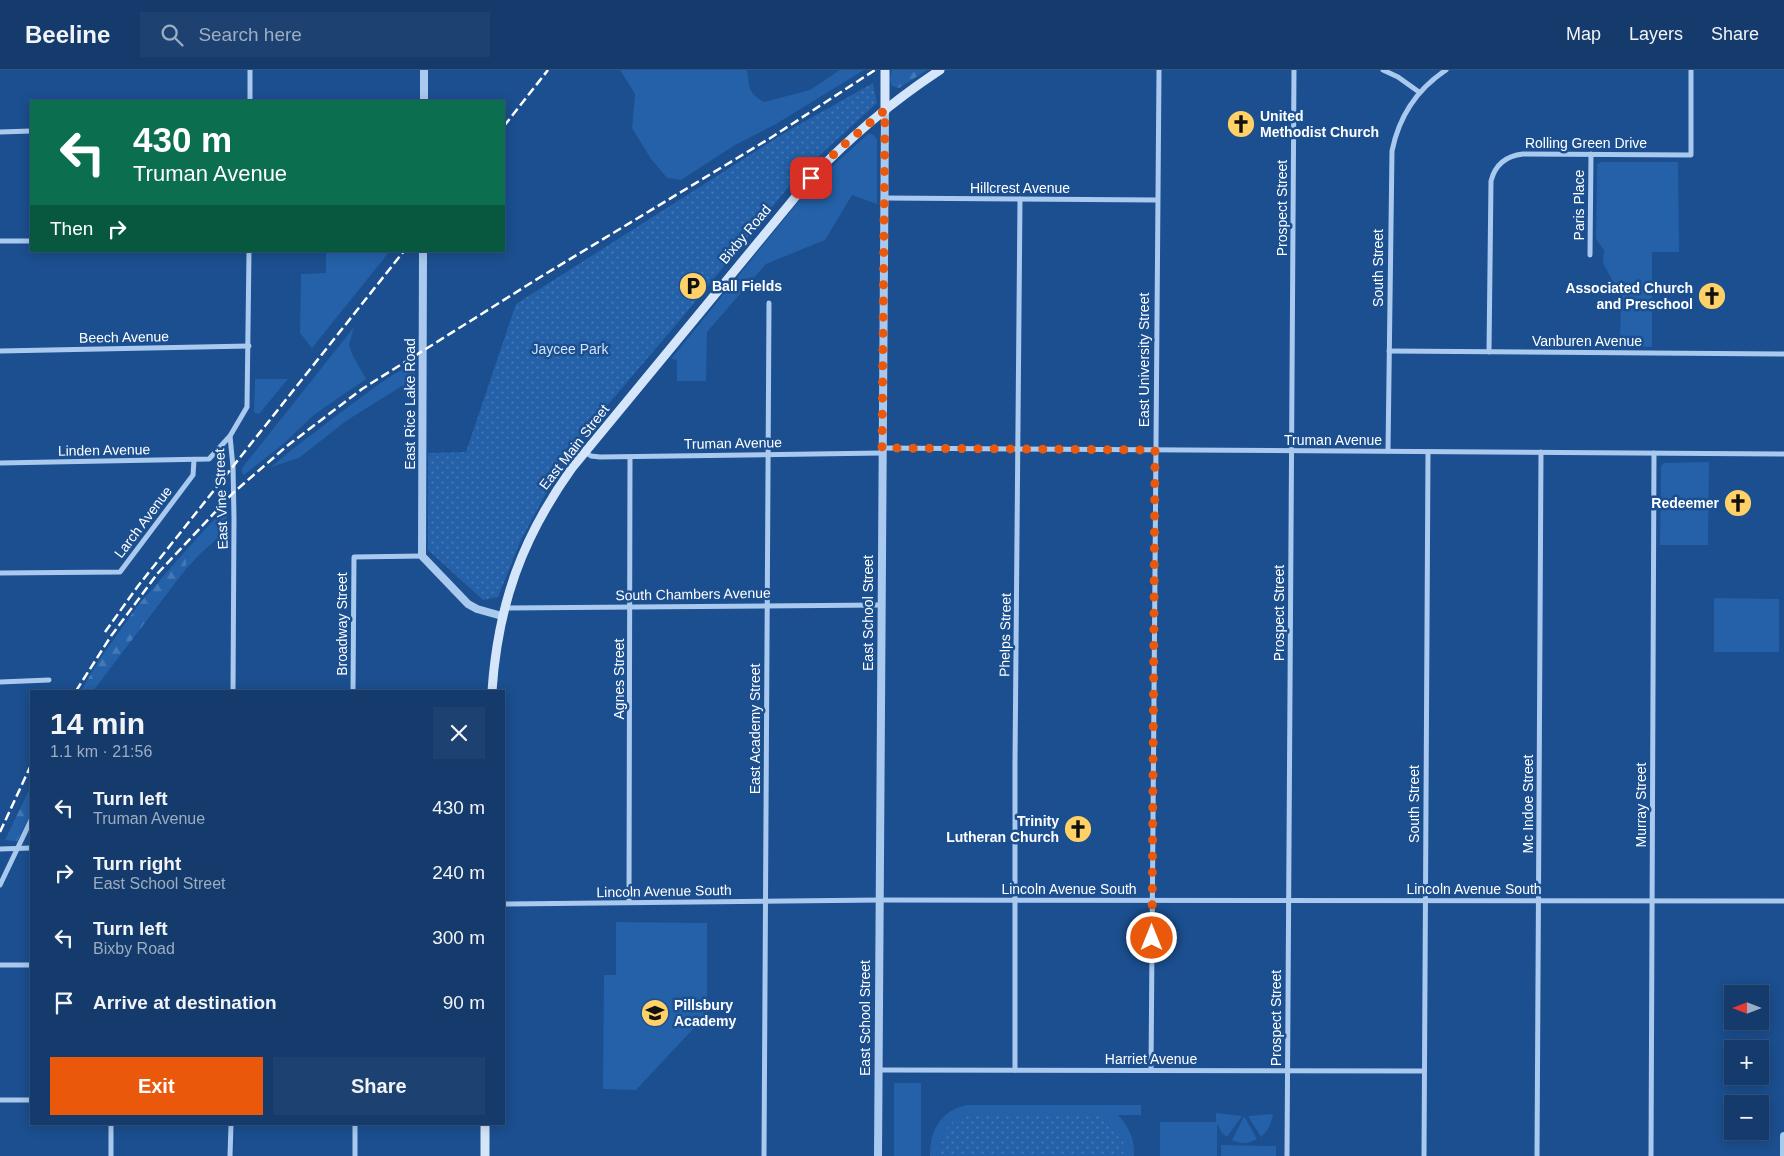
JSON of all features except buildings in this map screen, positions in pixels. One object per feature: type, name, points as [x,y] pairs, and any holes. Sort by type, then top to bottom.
[{"type":"main road","name":"East School Street","points":[[885,70],[885,110]]},
{"type":"main road","name":"Bixby Road","points":[[652,370],[811,178],[839,149],[885,110],[940,70]]},
{"type":"main road","name":"East Main Street","points":[[492,690],[497,644],[503,612],[516,571],[536,523],[549,500],[585,452],[652,370]]},
{"type":"main road","points":[[486,1125],[486,1156]]},
{"type":"street","points":[[250,70],[250,100]]},
{"type":"street","points":[[424,70],[424,100]]},
{"type":"street","name":"East University Street","points":[[1151,1070],[1158,70]]},
{"type":"street","name":"Prospect Street","points":[[1287,1156],[1294,70]]},
{"type":"street","points":[[1383,70],[1398,77],[1419,92]]},
{"type":"street","name":"South Street","points":[[1388,451],[1392,150],[1400,121],[1419,92],[1446,70]]},
{"type":"street","name":"Rolling Green Drive","points":[[1489,352],[1490,181],[1502,161],[1516,155],[1691,155],[1691,70]]},
{"type":"street","name":"East School Street","points":[[878,1156],[885,110]]},
{"type":"street","points":[[0,132],[30,132]]},
{"type":"street","name":"Paris Place","points":[[1590,154],[1590,255]]},
{"type":"street","name":"Hillcrest Avenue","points":[[884,198],[1157,200]]},
{"type":"street","name":"Phelps Street","points":[[1015,1070],[1015,761],[1020,199]]},
{"type":"street","points":[[0,242],[30,241]]},
{"type":"street","name":"East Vine Street","points":[[233,690],[234,518],[230,436],[247,407],[249,252]]},
{"type":"street","name":"East Rice Lake Road","points":[[422,556],[423,252]]},
{"type":"street","name":"East Academy Street","points":[[764,1156],[769,303]]},
{"type":"street","name":"Beech Avenue","points":[[0,351],[249,346]]},
{"type":"street","name":"Vanburen Avenue","points":[[1389,351],[1784,354]]},
{"type":"street","name":"Linden Avenue","points":[[0,463],[209,459],[230,436]]},
{"type":"street","name":"Truman Avenue","points":[[585,452],[591,456],[600,457],[882,450],[1019,449],[1784,454]]},
{"type":"street","name":"South Street","points":[[1424,1156],[1428,452]]},
{"type":"street","name":"Mc Indoe Street","points":[[1537,1156],[1541,452]]},
{"type":"street","name":"Murray Street","points":[[1651,1156],[1654,453]]},
{"type":"street","name":"Agnes Street","points":[[629,902],[630,457]]},
{"type":"street","name":"Larch Avenue","points":[[0,574],[120,572],[193,475],[194,460]]},
{"type":"street","name":"Broadway Street","points":[[353,690],[354,557],[422,556]]},
{"type":"street","name":"South Chambers Avenue","points":[[422,556],[468,604],[476,609],[503,612],[630,607],[881,605]]},
{"type":"street","points":[[0,682],[50,680]]},
{"type":"street","points":[[0,885],[30,822]]},
{"type":"street","points":[[0,849],[30,848]]},
{"type":"street","name":"Lincoln Avenue South","points":[[505,904],[880,900],[1784,901]]},
{"type":"street","points":[[0,965],[30,966]]},
{"type":"street","name":"Harriet Avenue","points":[[879,1070],[1424,1071]]},
{"type":"street","points":[[0,1100],[30,1100]]},
{"type":"street","points":[[111,1125],[111,1156]]},
{"type":"street","points":[[230,1156],[231,1125]]},
{"type":"street","points":[[355,1125],[355,1156]]},
{"type":"street","points":[[1784,1136],[1784,1156]]},
{"type":"green space","points":[[620,70],[747,70],[752,92],[764,102],[810,90],[840,70],[864,70],[776,124],[735,145],[681,180],[667,178],[651,159],[632,128],[635,94]]},
{"type":"green space","points":[[892,70],[927,70],[899,88],[892,86],[890,80]]},
{"type":"green space","name":"Jaycee Park","points":[[873,83],[877,103],[799,174],[686,313],[576,442],[521,540],[498,597],[483,600],[428,550],[428,453],[466,452],[516,304],[786,132]]},
{"type":"green space","points":[[869,133],[875,136],[877,140],[877,204],[852,195],[825,240],[766,264],[707,332],[706,381],[677,381],[677,360],[671,359],[798,202],[824,174]]},
{"type":"green space","points":[[1602,162],[1678,162],[1679,252],[1652,252],[1652,347],[1620,346],[1621,296],[1603,263],[1604,250],[1596,239],[1597,164]]},
{"type":"green space","points":[[326,252],[389,252],[312,348],[300,333],[301,274],[326,273]]},
{"type":"green space","points":[[354,327],[349,345],[366,379],[315,414],[282,445],[244,475],[242,468]]},
{"type":"green space","points":[[414,365],[415,382],[402,386],[346,421],[299,458],[271,467],[391,376]]},
{"type":"green space","points":[[255,379],[288,379],[259,414],[254,412]]},
{"type":"green space","points":[[1709,462],[1708,545],[1660,545],[1661,466],[1664,463]]},
{"type":"green space","points":[[227,509],[227,535],[210,545],[185,570],[189,547],[221,512]]},
{"type":"green space","points":[[189,547],[185,570],[94,690],[82,690],[99,660],[139,604]]},
{"type":"green space","points":[[1714,598],[1779,599],[1779,652],[1714,652]]},
{"type":"green space","points":[[30,788],[30,816],[17,841],[5,840]]},
{"type":"green space","points":[[616,922],[707,923],[707,1014],[636,1090],[603,1089],[604,975],[616,975]]},
{"type":"green space","points":[[894,1083],[921,1083],[921,1156],[894,1156]]},
{"type":"green space","points":[[967,1105],[1141,1105],[1141,1115],[1118,1115],[1130,1134],[1134,1156],[1124,1156],[1123,1140],[1116,1128],[1105,1120],[1091,1115],[964,1116],[953,1123],[945,1132],[941,1143],[940,1156],[930,1156],[932,1138],[938,1123],[950,1112]]},
{"type":"green space","points":[[1216,1113],[1242,1116],[1227,1137],[1222,1133],[1217,1124],[1217,1156],[1160,1156],[1160,1122],[1216,1122]]},
{"type":"green space","points":[[1273,1114],[1269,1127],[1261,1137],[1248,1116]]},
{"type":"green space","points":[[968,1115],[1096,1115],[1109,1121],[1118,1130],[1124,1142],[1124,1156],[940,1156],[941,1142],[946,1130],[955,1120]]},
{"type":"green space","points":[[1244,1116],[1257,1139],[1241,1143],[1232,1140]]},
{"type":"green space","points":[[1221,1145],[1276,1146],[1276,1156],[1221,1156]]},
{"type":"railway","points":[[505,125],[548,70]]},
{"type":"railway","points":[[77,690],[111,636],[158,573],[233,493],[287,446],[362,389],[542,276],[772,137],[875,70]]},
{"type":"railway","points":[[105,632],[138,586],[403,252]]},
{"type":"railway","points":[[0,832],[30,767]]},
{"type":"place","name":"United Methodist Church","points":[[1241,124]]},
{"type":"place","name":"Ball Fields","points":[[693,286]]},
{"type":"place","name":"Associated Church and Preschool","points":[[1712,296]]},
{"type":"place","name":"Redeemer","points":[[1738,503]]},
{"type":"place","name":"Trinity Lutheran Church","points":[[1078,829]]},
{"type":"place","name":"Pillsbury Academy","points":[[655,1013]]},
{"type":"route","points":[[811,178],[839,149],[885,110],[882,448],[1155,450],[1152,938]]}]
